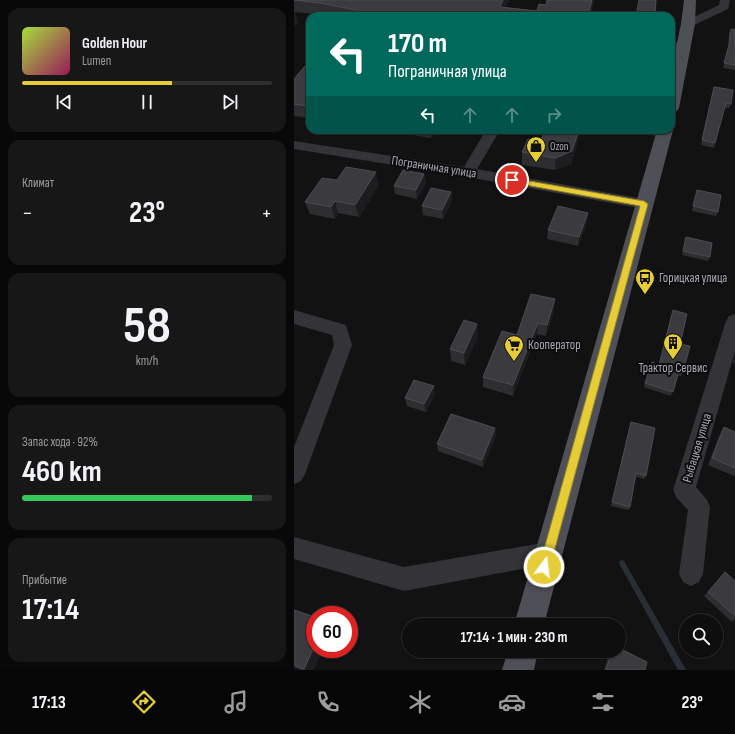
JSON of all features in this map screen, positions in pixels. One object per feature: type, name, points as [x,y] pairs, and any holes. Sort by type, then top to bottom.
[{"type":"main road","points":[[675,71],[678,45],[688,24],[690,0]]},
{"type":"main road","points":[[531,618],[664,134]]},
{"type":"main road","points":[[518,670],[521,658]]},
{"type":"street","points":[[688,24],[724,7],[725,0]]},
{"type":"street","points":[[468,172],[491,134]]},
{"type":"street","name":"Пограничная улица","points":[[294,145],[468,172],[644,204]]},
{"type":"street","points":[[294,317],[340,330],[343,345],[294,474]]},
{"type":"street","name":"Рыбацкая улица","points":[[691,574],[699,508],[684,490],[735,321]]},
{"type":"street","points":[[294,548],[404,579],[548,553]]},
{"type":"building","points":[[294,0],[503,0],[500,7],[537,11],[539,4],[546,5],[547,0],[592,0],[589,12],[354,12],[356,10]]},
{"type":"building","points":[[639,0],[656,0],[655,12],[637,12]]},
{"type":"building","points":[[731,29],[735,30],[735,65],[724,63],[729,45]]},
{"type":"building","points":[[306,65],[306,106],[294,104],[294,79]]},
{"type":"building","points":[[714,87],[733,90],[731,104],[726,103],[715,143],[702,140]]},
{"type":"building","points":[[544,134],[578,134],[572,151],[556,158],[522,152],[528,139],[541,141]]},
{"type":"building","points":[[346,167],[376,172],[355,205],[335,201],[331,207],[305,202],[322,178],[337,180]]},
{"type":"building","points":[[403,170],[424,174],[416,190],[394,186]]},
{"type":"building","points":[[431,188],[451,192],[442,210],[422,206]]},
{"type":"building","points":[[697,190],[721,195],[718,212],[693,206]]},
{"type":"building","points":[[558,206],[588,213],[579,237],[548,230]]},
{"type":"building","points":[[686,237],[712,243],[710,257],[683,251]]},
{"type":"building","points":[[531,294],[555,299],[547,325],[538,323],[513,385],[483,377],[502,331],[517,335]]},
{"type":"building","points":[[673,310],[687,314],[680,344],[690,346],[683,372],[679,371],[673,392],[645,383],[652,362],[659,365]]},
{"type":"building","points":[[464,320],[477,324],[464,353],[450,349]]},
{"type":"building","points":[[414,380],[434,386],[424,404],[405,398]]},
{"type":"building","points":[[451,414],[495,428],[482,460],[437,444]]},
{"type":"building","points":[[631,422],[655,428],[646,476],[636,473],[630,507],[612,502]]},
{"type":"building","points":[[724,427],[735,432],[735,468],[712,458]]},
{"type":"building","points":[[725,572],[735,581],[735,616],[708,592]]},
{"type":"building","points":[[294,610],[306,614],[306,658],[309,658],[304,669],[294,665]]},
{"type":"building","points":[[626,652],[647,662],[645,670],[606,670],[610,658],[626,658]]},
{"type":"waterway","points":[[622,563],[682,670]]},
{"type":"place","name":"Ozon","points":[[536,163]]},
{"type":"place","name":"Горицкая улица","points":[[645,295]]},
{"type":"place","name":"Трактор Сервис","points":[[673,360]]},
{"type":"place","name":"Кооператор","points":[[514,362]]},
{"type":"route","points":[[512,180],[644,204],[622,289],[544,567]]}]
